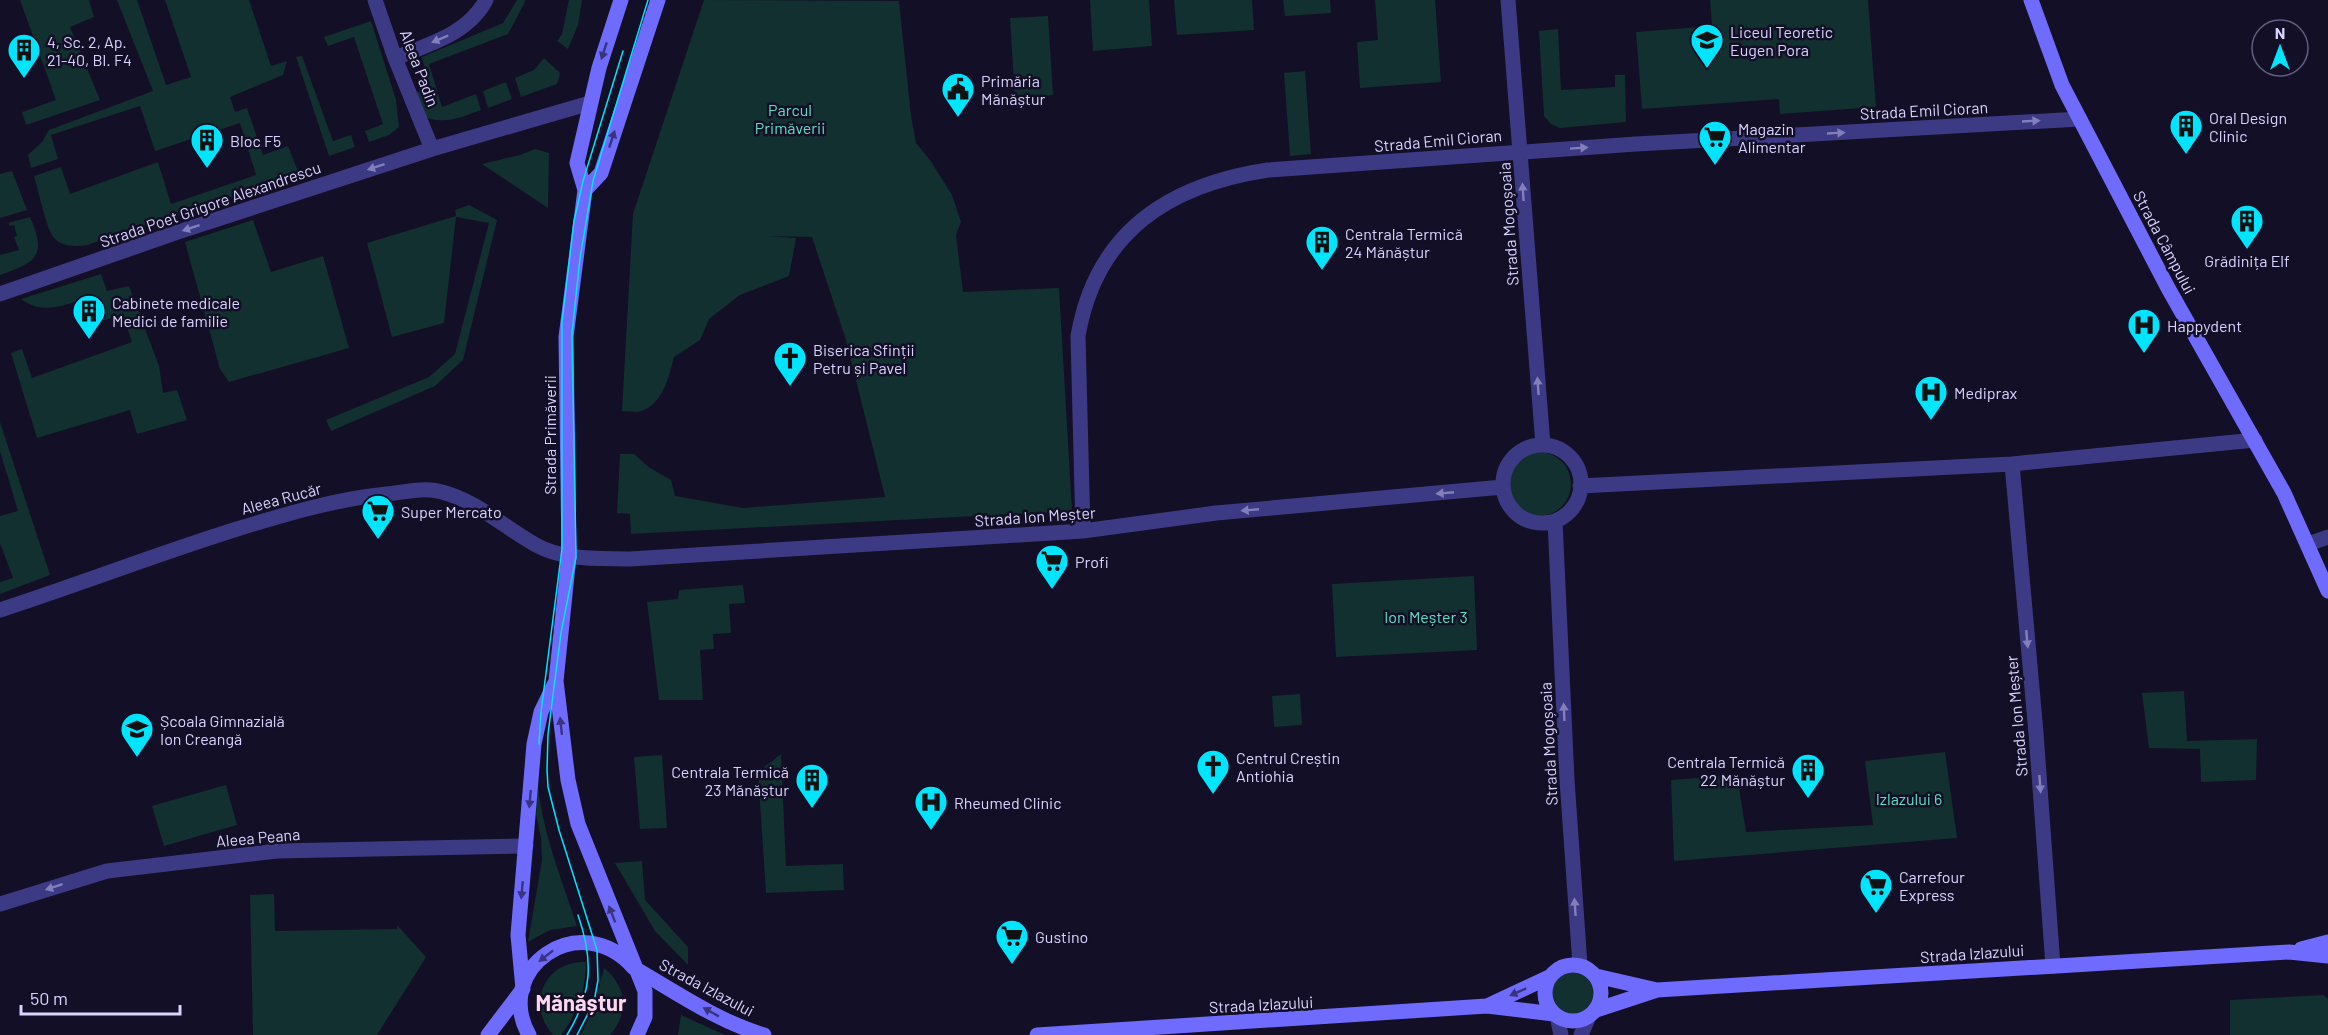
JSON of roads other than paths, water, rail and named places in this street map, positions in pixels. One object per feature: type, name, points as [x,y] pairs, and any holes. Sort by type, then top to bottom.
[{"type":"main road","name":"Strada Primăverii","points":[[621,0],[598,68],[578,163],[585,190],[566,337],[568,556],[556,681],[568,780],[578,824],[634,968],[641,979],[646,1004],[645,1017],[637,1035]]},
{"type":"main road","name":"Strada Primăverii","points":[[585,190],[601,172],[658,0]]},
{"type":"main road","name":"Strada Câmpului","points":[[2031,0],[2062,84],[2168,288],[2255,440],[2308,544],[2328,591]]},
{"type":"main road","name":"Strada Primăverii","points":[[529,1035],[521,1011],[523,988],[518,935],[534,744],[541,712],[556,681]]},
{"type":"main road","points":[[488,1035],[523,988],[527,977],[541,958],[562,945],[586,942],[606,946],[626,959],[634,968]]},
{"type":"main road","name":"Strada Izlazului","points":[[2289,952],[2328,942]]},
{"type":"main road","name":"Strada Izlazului","points":[[1037,1035],[1486,1006],[1555,1015],[1573,1021],[1657,990],[2289,952],[2328,956]]},
{"type":"main road","name":"Strada Izlazului","points":[[1486,1006],[1549,977],[1566,965],[1580,965],[1596,976],[1657,990]]},
{"type":"main road","name":"Strada Izlazului","points":[[634,968],[739,1027],[764,1035]]},
{"type":"main road","points":[[1592,1013],[1601,993],[1596,976]]},
{"type":"main road","points":[[1549,977],[1544,992],[1549,1008],[1555,1015]]},
{"type":"street","name":"Aleea Padin","points":[[375,0],[395,58],[432,149]]},
{"type":"street","points":[[395,58],[455,33],[480,12],[486,0]]},
{"type":"street","name":"Strada Mogoșoaia","points":[[1508,0],[1543,445]]},
{"type":"street","name":"Strada Poet Grigore Alexandrescu","points":[[0,294],[178,232],[432,149],[590,103]]},
{"type":"street","name":"Strada Emil Cioran","points":[[1083,531],[1078,336],[1089,288],[1103,262],[1128,230],[1199,186],[1234,175],[1268,170],[1520,152],[2080,119]]},
{"type":"street","points":[[1581,486],[2012,464],[2255,440]]},
{"type":"street","points":[[1543,445],[1559,449],[1572,460],[1580,476],[1581,486],[1574,505],[1565,515],[1555,521],[1535,522],[1519,516],[1507,502],[1503,487],[1506,467],[1517,453],[1543,445]]},
{"type":"street","name":"Strada Ion Meșter","points":[[2012,464],[2053,966]]},
{"type":"street","name":"Strada Ion Meșter","points":[[568,556],[630,559],[1083,531],[1216,513],[1503,487]]},
{"type":"street","name":"Aleea Rucăr","points":[[0,610],[190,544],[307,508],[364,496],[420,490],[441,492],[462,501],[500,521],[538,546],[568,556]]},
{"type":"street","name":"Strada Mogoșoaia","points":[[1555,521],[1567,780],[1580,965]]},
{"type":"street","points":[[2308,544],[2328,537]]},
{"type":"street","name":"Aleea Peana","points":[[0,904],[107,871],[277,851],[526,846]]},
{"type":"street","points":[[1581,1035],[1592,1013]]},
{"type":"street","points":[[1555,1015],[1562,1035]]},
{"type":"tram line","points":[[577,1035],[594,1002],[598,980],[597,950],[559,830],[548,787],[547,770],[548,734],[561,633],[576,557],[572,333],[580,258],[593,181],[648,0]]},
{"type":"tram line","points":[[539,744],[562,549],[562,322],[574,221],[583,181],[623,51]]},
{"type":"tram line","points":[[567,1035],[582,1005],[588,977],[587,947],[578,915]]},
{"type":"place","name":"Liceul Teoretic Eugen Pora","points":[[1707,69]]},
{"type":"place","name":"4, Sc. 2, Ap. 21-40, Bl. F4","points":[[24,79]]},
{"type":"place","name":"Primăria Mănăștur","points":[[958,118]]},
{"type":"place","name":"Oral Design Clinic","points":[[2186,155]]},
{"type":"place","name":"Magazin Alimentar","points":[[1715,166]]},
{"type":"place","name":"Bloc F5","points":[[207,169]]},
{"type":"place","name":"Grădinița Elf","points":[[2247,250]]},
{"type":"place","name":"Centrala Termică 24 Mănăștur","points":[[1322,271]]},
{"type":"place","name":"Cabinete medicale Medici de familie","points":[[89,340]]},
{"type":"place","name":"Happydent","points":[[2144,354]]},
{"type":"place","name":"Biserica Sfinții Petru și Pavel","points":[[790,387]]},
{"type":"place","name":"Mediprax","points":[[1931,421]]},
{"type":"place","name":"Super Mercato","points":[[378,540]]},
{"type":"place","name":"Profi","points":[[1052,590]]},
{"type":"place","name":"Școala Gimnazială Ion Creangă","points":[[137,758]]},
{"type":"place","name":"Centrul Creștin Antiohia","points":[[1213,795]]},
{"type":"place","name":"Centrala Termică 22 Mănăștur","points":[[1808,799]]},
{"type":"place","name":"Centrala Termică 23 Mănăștur","points":[[812,809]]},
{"type":"place","name":"Rheumed Clinic","points":[[931,831]]},
{"type":"place","name":"Carrefour Express","points":[[1876,914]]},
{"type":"place","name":"Gustino","points":[[1012,965]]},
{"type":"district","name":"Mănăștur","points":[[581,1002]]},
{"type":"park label","name":"Parcul Primăverii","points":[[790,118]]},
{"type":"park label","name":"Ion Meșter 3","points":[[1426,616]]},
{"type":"park label","name":"Izlazului 6","points":[[1909,798]]}]
